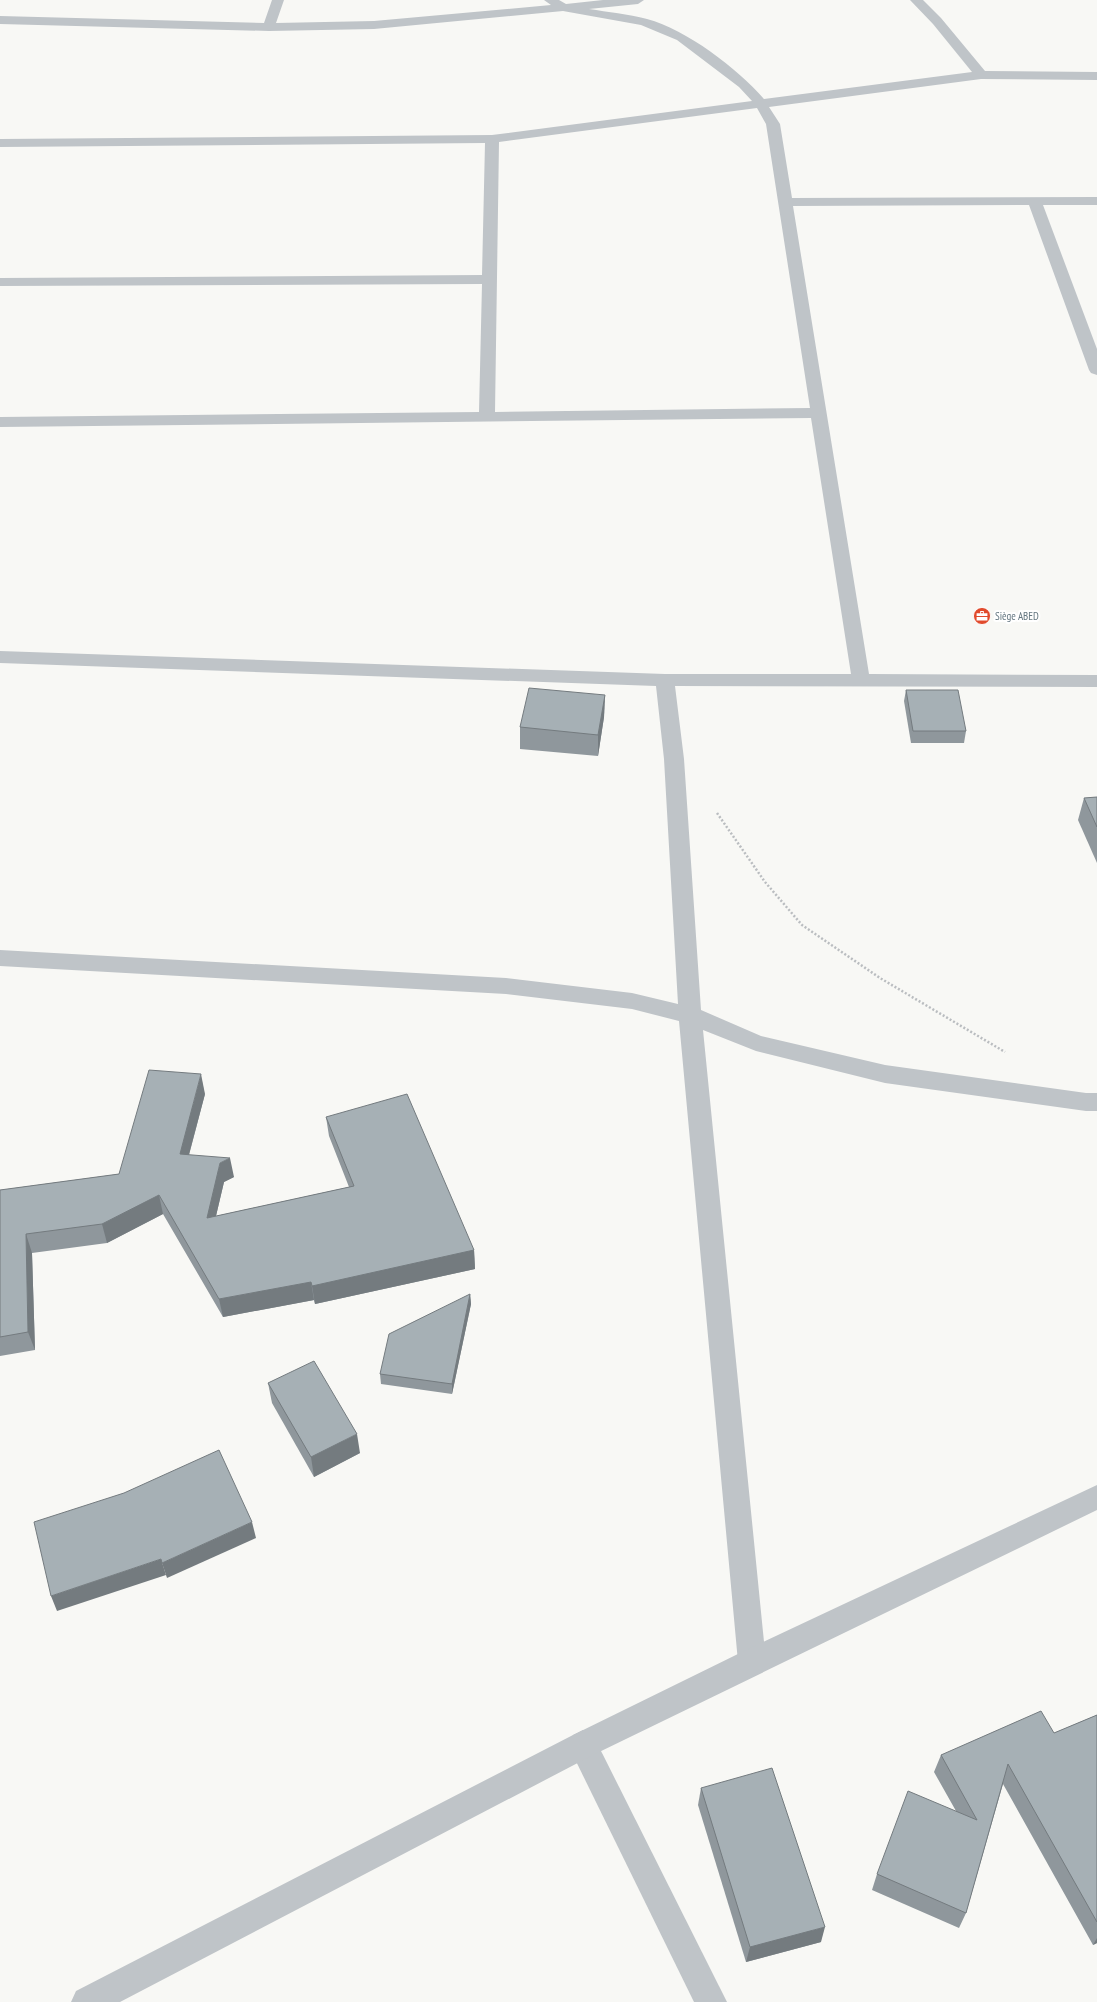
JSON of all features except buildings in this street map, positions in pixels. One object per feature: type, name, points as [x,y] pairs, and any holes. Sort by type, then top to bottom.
[{"type":"street","points":[[269,27],[278,0]]},
{"type":"street","points":[[550,0],[564,8],[644,22],[681,38],[744,84],[761,104],[773,124],[861,681]]},
{"type":"street","points":[[0,20],[269,27],[374,25],[638,0]]},
{"type":"street","points":[[916,0],[937,21],[982,75]]},
{"type":"street","points":[[0,143],[492,139],[864,92],[982,75],[1097,76]]},
{"type":"street","points":[[487,418],[492,139]]},
{"type":"street","points":[[785,202],[1097,201]]},
{"type":"street","points":[[1034,202],[1096,367]]},
{"type":"street","points":[[0,282],[490,279]]},
{"type":"street","points":[[0,422],[487,418],[818,413]]},
{"type":"street","points":[[0,657],[109,662],[665,680],[1097,681]]},
{"type":"street","points":[[665,680],[674,759],[690,1015],[752,1662]]},
{"type":"street","points":[[0,958],[506,986],[632,1001],[690,1015],[756,1043],[885,1074],[1097,1102]]},
{"type":"street","points":[[87,2002],[583,1745],[752,1662],[1097,1497]]},
{"type":"street","points":[[583,1745],[711,2002]]},
{"type":"path","points":[[714,809],[765,882],[802,925],[880,978],[1011,1056]]},
{"type":"place","name":"Siège ABED","points":[[982,616]]}]
